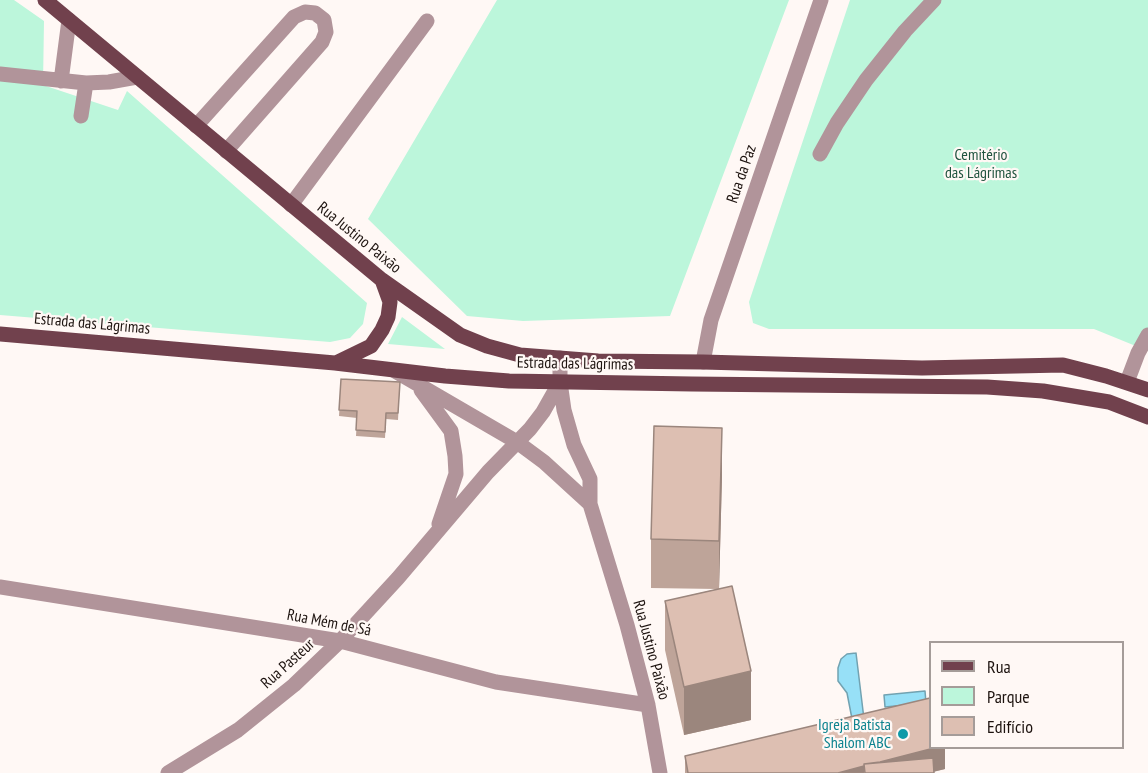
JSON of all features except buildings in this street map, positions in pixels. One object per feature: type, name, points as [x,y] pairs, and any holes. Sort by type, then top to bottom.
[{"type":"main road","name":"Rua Justino Paixão","points":[[45,0],[382,280],[460,335],[487,346],[520,355],[560,358]]},
{"type":"main road","points":[[335,363],[371,346],[382,330],[388,317],[390,302],[382,280]]},
{"type":"main road","name":"Estrada das Lágrimas","points":[[0,334],[335,363],[466,378],[560,382],[987,387],[1043,391],[1109,402],[1148,417]]},
{"type":"main road","name":"Estrada das Lágrimas","points":[[560,358],[598,362],[703,362],[922,368],[1063,365],[1148,390]]},
{"type":"street","name":"Rua da Paz","points":[[703,362],[711,320],[821,0]]},
{"type":"street","points":[[820,154],[837,123],[866,80],[905,31],[934,0]]},
{"type":"street","points":[[196,126],[294,17],[305,12],[315,13],[324,20],[326,32],[322,42],[226,151]]},
{"type":"street","points":[[61,81],[69,20]]},
{"type":"street","points":[[291,205],[427,21]]},
{"type":"street","points":[[0,74],[86,83],[137,77]]},
{"type":"street","points":[[81,116],[86,83]]},
{"type":"street","points":[[1127,382],[1148,335]]},
{"type":"street","name":"Rua Justino Paixão","points":[[560,358],[560,382],[564,410],[574,445],[590,479],[590,504],[627,625],[648,705],[660,773]]},
{"type":"street","points":[[395,371],[517,442],[544,462],[590,504]]},
{"type":"street","name":"Rua Pasteur","points":[[174,771],[238,730],[294,685],[340,641],[543,412],[560,382]]},
{"type":"street","name":"Rua Pasteur","points":[[416,383],[451,431],[456,456],[456,474],[436,532]]},
{"type":"street","name":"Rua Mém de Sá","points":[[0,587],[340,641],[496,682],[648,705]]},
{"type":"green space","points":[[0,0],[14,0],[44,21],[43,85],[118,110],[127,91],[367,303],[363,324],[350,338],[330,342],[0,315]]},
{"type":"green space","points":[[497,0],[789,0],[670,316],[523,321],[467,316],[368,219]]},
{"type":"green space","name":"Cemitério das Lágrimas","points":[[850,0],[1148,0],[1148,351],[1094,329],[769,329],[753,323],[749,302]]},
{"type":"green space","points":[[402,317],[445,349],[388,344]]},
{"type":"water","points":[[856,653],[864,719],[853,724],[847,693],[838,681],[838,668],[841,659],[847,654]]},
{"type":"water","points":[[925,691],[926,703],[885,707],[884,695]]},
{"type":"place","name":"Igreja Batista Shalom ABC","points":[[903,734]]}]
